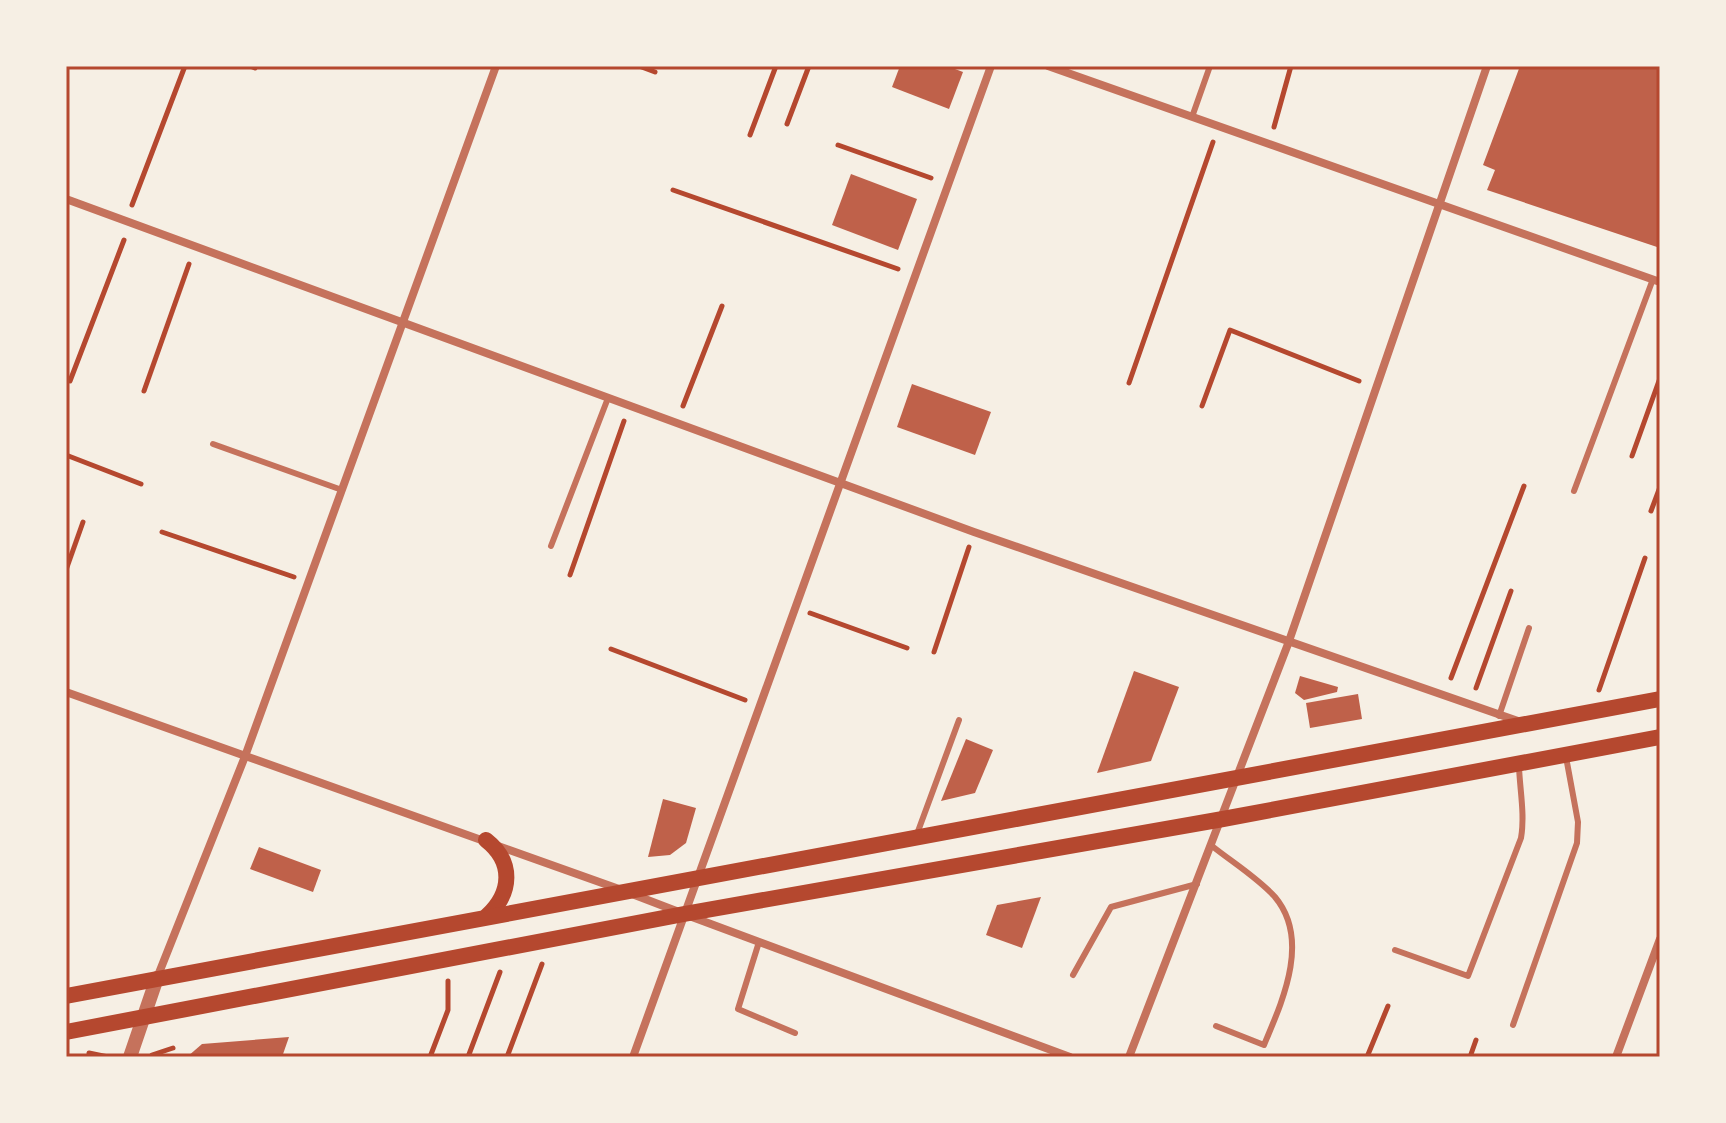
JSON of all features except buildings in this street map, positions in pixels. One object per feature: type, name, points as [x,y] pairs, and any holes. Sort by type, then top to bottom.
[{"type":"main road","points":[[66,996],[1660,699]]},
{"type":"main road","points":[[66,1032],[448,962],[684,914],[1223,819],[1660,737]]},
{"type":"main road","points":[[486,840],[503,858],[507,882],[499,905],[486,917]]},
{"type":"street","points":[[130,1057],[157,978],[244,759],[496,66]]},
{"type":"street","points":[[633,1057],[991,66]]},
{"type":"street","points":[[1048,66],[1656,281]]},
{"type":"street","points":[[1129,1057],[1288,644],[1487,66]]},
{"type":"street","points":[[66,199],[974,532],[1288,644],[1528,724]]},
{"type":"street","points":[[66,692],[244,759],[486,840],[1070,1057]]},
{"type":"street","points":[[1616,1057],[1660,939]]},
{"type":"lane","points":[[1192,117],[1210,66]]},
{"type":"lane","points":[[1574,491],[1656,281]]},
{"type":"lane","points":[[551,546],[608,398]]},
{"type":"lane","points":[[213,444],[342,490]]},
{"type":"lane","points":[[1499,716],[1529,628]]},
{"type":"lane","points":[[916,837],[959,720]]},
{"type":"lane","points":[[1513,1025],[1577,843],[1578,822],[1565,756]]},
{"type":"lane","points":[[1395,950],[1468,976],[1521,838],[1524,819],[1520,808],[1519,765]]},
{"type":"lane","points":[[1212,846],[1276,898],[1286,922],[1292,954],[1288,987],[1264,1045],[1216,1026]]},
{"type":"lane","points":[[1073,975],[1111,907],[1197,884]]},
{"type":"lane","points":[[759,942],[738,1009],[795,1033]]},
{"type":"path","points":[[70,381],[185,66]]},
{"type":"path","points":[[639,66],[655,72]]},
{"type":"path","points":[[750,135],[776,66]]},
{"type":"path","points":[[787,124],[809,66]]},
{"type":"path","points":[[1269,144],[1291,66]]},
{"type":"path","points":[[1129,383],[1218,126]]},
{"type":"path","points":[[838,145],[948,185]]},
{"type":"path","points":[[673,190],[915,275]]},
{"type":"path","points":[[144,391],[195,247]]},
{"type":"path","points":[[676,423],[722,306]]},
{"type":"path","points":[[1202,406],[1230,330],[1376,388]]},
{"type":"path","points":[[1632,456],[1660,378]]},
{"type":"path","points":[[570,575],[629,406]]},
{"type":"path","points":[[66,455],[141,484]]},
{"type":"path","points":[[1444,698],[1524,486]]},
{"type":"path","points":[[1651,511],[1660,487]]},
{"type":"path","points":[[66,570],[83,522]]},
{"type":"path","points":[[162,532],[309,582]]},
{"type":"path","points":[[934,652],[974,532]]},
{"type":"path","points":[[1592,712],[1645,558]]},
{"type":"path","points":[[1469,706],[1511,591]]},
{"type":"path","points":[[795,607],[907,648]]},
{"type":"path","points":[[611,649],[759,706]]},
{"type":"path","points":[[507,1057],[550,941]]},
{"type":"path","points":[[468,1057],[509,950]]},
{"type":"path","points":[[430,1057],[448,1010],[448,962]]},
{"type":"path","points":[[1367,1057],[1388,1006]]},
{"type":"path","points":[[1470,1057],[1476,1040]]},
{"type":"path","points":[[144,1057],[173,1048]]},
{"type":"path","points":[[83,1051],[108,1057]]}]
